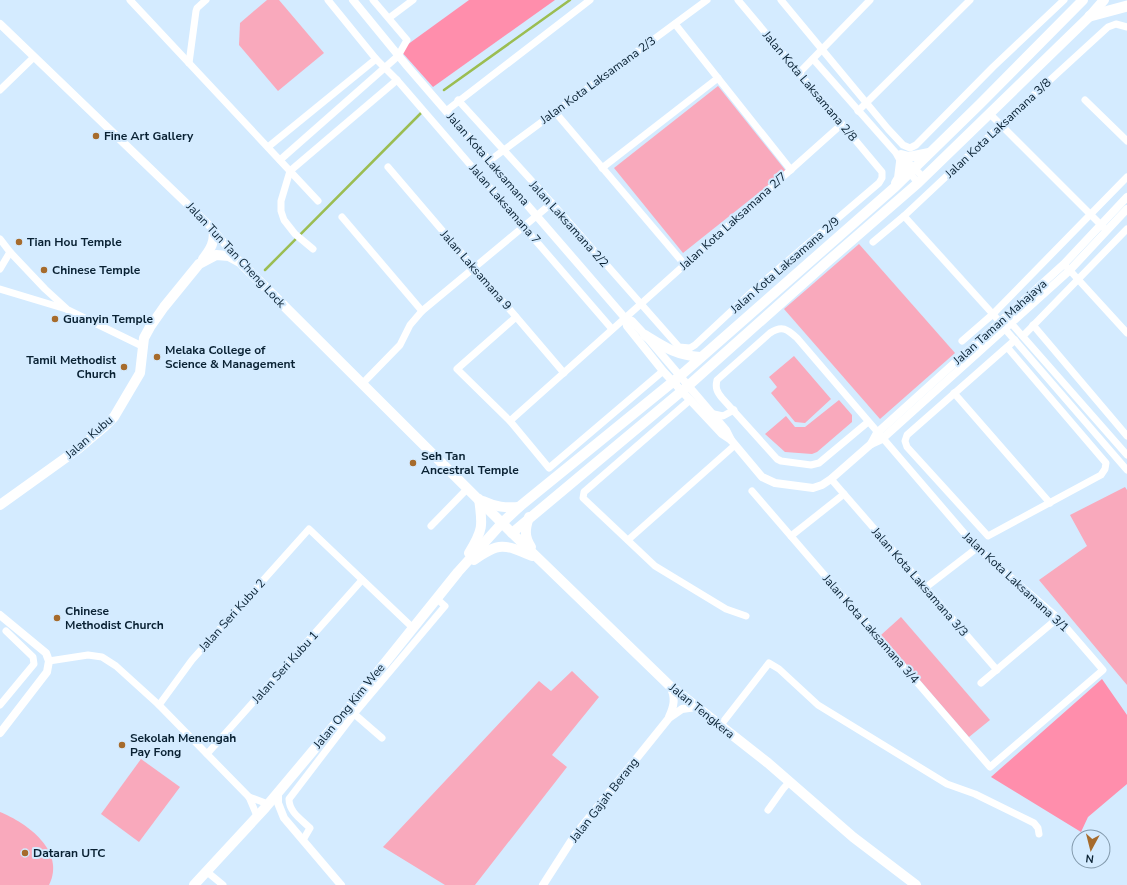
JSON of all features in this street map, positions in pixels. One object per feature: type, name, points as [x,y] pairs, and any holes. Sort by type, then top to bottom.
[{"type":"main road","name":"Jalan Ong Kim Wee","points":[[194,885],[351,711],[436,598],[502,523],[520,506],[676,378],[894,187],[1084,0]]},
{"type":"main road","points":[[512,533],[529,517],[685,388],[921,180],[1090,16],[1104,0]]},
{"type":"main road","points":[[1090,16],[1127,6]]},
{"type":"main road","points":[[894,187],[899,178],[900,157],[930,153]]},
{"type":"main road","points":[[199,264],[213,244],[213,230]]},
{"type":"main road","name":"Jalan Kubu","points":[[0,505],[78,448],[114,417],[140,373],[142,346],[150,326],[199,264],[210,257],[222,255],[229,256],[240,262]]},
{"type":"main road","name":"Jalan Tun Tan Cheng Lock","points":[[240,262],[502,523]]},
{"type":"main road","points":[[645,335],[675,353],[686,356],[700,357]]},
{"type":"main road","points":[[479,499],[501,508],[520,506]]},
{"type":"main road","points":[[458,572],[480,535],[482,518],[479,499]]},
{"type":"main road","points":[[529,517],[525,537],[538,559]]},
{"type":"main road","name":"Jalan Tengkera","points":[[502,523],[670,686],[790,781],[853,837],[914,884]]},
{"type":"main road","points":[[458,572],[485,552],[492,548],[498,547],[516,549],[538,559]]},
{"type":"street","points":[[130,0],[318,201]]},
{"type":"street","points":[[189,63],[197,8],[206,0]]},
{"type":"street","name":"Jalan Laksamana 7","points":[[328,0],[376,59],[397,80],[612,329]]},
{"type":"street","name":"Jalan Kota Laksamana","points":[[353,0],[398,56],[625,318],[628,326],[663,370],[676,378]]},
{"type":"street","points":[[280,160],[398,56],[407,40],[373,0]]},
{"type":"street","points":[[389,18],[413,0]]},
{"type":"street","points":[[446,111],[458,100],[590,0]]},
{"type":"street","name":"Jalan Kota Laksamana 2/3","points":[[489,161],[707,0]]},
{"type":"street","name":"Jalan Kota Laksamana 2/8","points":[[738,0],[882,172]]},
{"type":"street","points":[[781,0],[866,103],[903,145],[910,148],[916,145],[993,67],[1064,0]]},
{"type":"street","points":[[799,73],[870,0]]},
{"type":"street","points":[[858,111],[970,0]]},
{"type":"street","name":"Jalan Tun Tan Cheng Lock","points":[[0,24],[148,165],[213,230],[240,262]]},
{"type":"street","points":[[675,24],[791,170]]},
{"type":"street","name":"Jalan Kota Laksamana 3/8","points":[[873,242],[904,216],[1108,27],[1116,24],[1127,27]]},
{"type":"street","points":[[0,90],[34,57]]},
{"type":"street","points":[[268,147],[376,59]]},
{"type":"street","points":[[813,59],[921,180]]},
{"type":"street","points":[[602,168],[718,78]]},
{"type":"street","points":[[313,249],[295,234],[284,220],[281,210],[281,201],[290,171],[397,80]]},
{"type":"street","name":"Jalan Laksamana 2/2","points":[[458,100],[552,203],[679,347]]},
{"type":"street","points":[[1085,100],[1127,141]]},
{"type":"street","points":[[555,112],[685,265]]},
{"type":"street","points":[[990,114],[1104,228]]},
{"type":"street","name":"Jalan Kota Laksamana 2/7","points":[[510,421],[842,124]]},
{"type":"street","name":"Jalan Laksamana 9","points":[[388,167],[564,373]]},
{"type":"street","name":"Jalan Kota Laksamana 2/9","points":[[679,347],[690,348],[695,345],[756,288],[879,183],[882,178],[882,172]]},
{"type":"street","points":[[962,341],[992,314],[1127,177]]},
{"type":"street","name":"Jalan Taman Mahajaya","points":[[879,436],[1067,267],[1104,228],[1127,197]]},
{"type":"street","points":[[362,384],[400,345],[410,325],[422,311],[552,203]]},
{"type":"street","name":"Jalan Taman Mahajaya","points":[[1104,228],[1127,210]]},
{"type":"street","points":[[904,216],[992,314],[1023,336],[1127,455]]},
{"type":"street","points":[[342,217],[422,311]]},
{"type":"street","points":[[1023,336],[1127,228]]},
{"type":"street","points":[[0,239],[10,252],[45,289],[68,310]]},
{"type":"street","points":[[0,269],[10,252]]},
{"type":"street","points":[[1067,267],[1127,333]]},
{"type":"street","name":"Jalan Taman Mahajaya","points":[[685,388],[714,414],[733,442],[762,477],[771,482],[813,488],[822,485],[831,479],[871,444],[986,335],[1005,324],[1016,308],[1067,267]]},
{"type":"street","points":[[0,289],[68,310],[142,346]]},
{"type":"street","points":[[516,317],[457,369],[510,421],[549,468],[663,370]]},
{"type":"street","name":"Jalan Kota Laksamana","points":[[625,318],[632,321],[645,335],[685,388]]},
{"type":"street","points":[[1005,324],[1015,340],[1127,470]]},
{"type":"street","points":[[1033,326],[1127,436]]},
{"type":"street","name":"Jalan Kota Laksamana 3/1","points":[[734,410],[716,390],[717,380],[770,333],[776,329],[783,329],[789,332],[797,338],[976,548],[1058,618],[1103,670]]},
{"type":"street","points":[[1007,347],[1106,463],[1105,470],[1101,475],[988,536],[906,446],[905,441],[908,435],[954,394],[1007,347],[1015,340]]},
{"type":"street","name":"Jalan Taman Mahajaya","points":[[685,388],[690,400],[722,434],[733,442]]},
{"type":"street","points":[[954,394],[1050,503]]},
{"type":"street","points":[[690,400],[584,492],[583,498],[655,566],[726,609],[746,616]]},
{"type":"street","points":[[714,414],[723,416],[734,410],[781,462],[811,465],[819,463],[868,422]]},
{"type":"street","points":[[628,540],[733,442]]},
{"type":"street","name":"Jalan Kota Laksamana 3/3","points":[[831,479],[997,670]]},
{"type":"street","points":[[430,526],[468,488]]},
{"type":"street","name":"Jalan Kota Laksamana 3/4","points":[[752,490],[990,767],[1103,670]]},
{"type":"street","points":[[791,536],[844,494]]},
{"type":"street","name":"Jalan Seri Kubu 2","points":[[159,705],[192,660],[309,529],[362,580]]},
{"type":"street","points":[[926,588],[976,548]]},
{"type":"street","points":[[362,580],[413,628]]},
{"type":"street","name":"Jalan Seri Kubu 1","points":[[207,754],[362,580]]},
{"type":"street","points":[[302,840],[310,828],[292,811],[289,805],[289,799],[351,711],[445,606],[436,598]]},
{"type":"street","points":[[0,615],[46,653],[49,661],[47,672],[0,733]]},
{"type":"street","points":[[981,683],[1058,618]]},
{"type":"street","points":[[0,704],[34,664],[33,657],[6,631]]},
{"type":"street","points":[[49,661],[88,655],[102,657],[116,666],[159,705],[249,797],[257,816]]},
{"type":"street","points":[[720,726],[769,663],[779,669],[818,706],[947,784],[975,794],[1034,823],[1038,828],[1039,834]]},
{"type":"street","name":"Jalan Gajah Berang","points":[[669,718],[674,699],[674,693],[670,686]]},
{"type":"street","name":"Jalan Gajah Berang","points":[[543,885],[575,835],[669,718],[682,709],[696,707]]},
{"type":"street","points":[[351,711],[382,738]]},
{"type":"street","points":[[768,810],[782,789],[790,781]]},
{"type":"street","points":[[278,792],[278,803],[282,814],[302,840],[342,885]]},
{"type":"street","points":[[249,797],[268,804]]},
{"type":"street","points":[[206,871],[223,885]]},
{"type":"shaded area","points":[[267,0],[279,0],[324,53],[278,91],[239,45],[240,23]]},
{"type":"shaded area","points":[[469,0],[555,0],[433,87],[400,50]]},
{"type":"shaded area","points":[[718,86],[786,171],[683,253],[614,168]]},
{"type":"shaded area","points":[[859,244],[955,353],[880,419],[784,309]]},
{"type":"shaded area","points":[[794,356],[831,399],[805,423],[795,422],[771,393],[777,387],[769,377]]},
{"type":"shaded area","points":[[839,400],[852,415],[852,422],[817,452],[812,454],[785,452],[765,434],[786,416],[795,427],[805,427]]},
{"type":"shaded area","points":[[1125,487],[1127,490],[1127,685],[1039,580],[1087,546],[1070,515]]},
{"type":"shaded area","points":[[901,617],[990,720],[969,737],[881,635]]},
{"type":"shaded area","points":[[572,671],[599,697],[552,755],[567,767],[475,885],[445,885],[383,847],[539,681],[551,691]]},
{"type":"shaded area","points":[[1102,679],[1127,715],[1127,784],[1088,817],[1082,829],[1076,829],[991,777]]},
{"type":"shaded area","points":[[141,759],[180,787],[139,842],[101,814]]},
{"type":"shaded area","name":"Dataran UTC","points":[[0,812],[11,817],[32,831],[48,850],[52,861],[53,873],[49,885],[0,885]]},
{"type":"waterway","points":[[444,90],[570,0]]},
{"type":"waterway","points":[[265,270],[423,111]]},
{"type":"place","name":"Fine Art Gallery","points":[[96,136]]},
{"type":"place","name":"Tian Hou Temple","points":[[19,242]]},
{"type":"place","name":"Chinese Temple","points":[[44,270]]},
{"type":"place","name":"Guanyin Temple","points":[[55,319]]},
{"type":"place","name":"Melaka College of Science & Management","points":[[157,357]]},
{"type":"place","name":"Tamil Methodist Church","points":[[124,367]]},
{"type":"place","name":"Seh Tan Ancestral Temple","points":[[413,463]]},
{"type":"place","name":"Chinese Methodist Church","points":[[57,618]]},
{"type":"place","name":"Sekolah Menengah Pay Fong","points":[[122,745]]},
{"type":"place","name":"Dataran UTC","points":[[25,853]]}]
